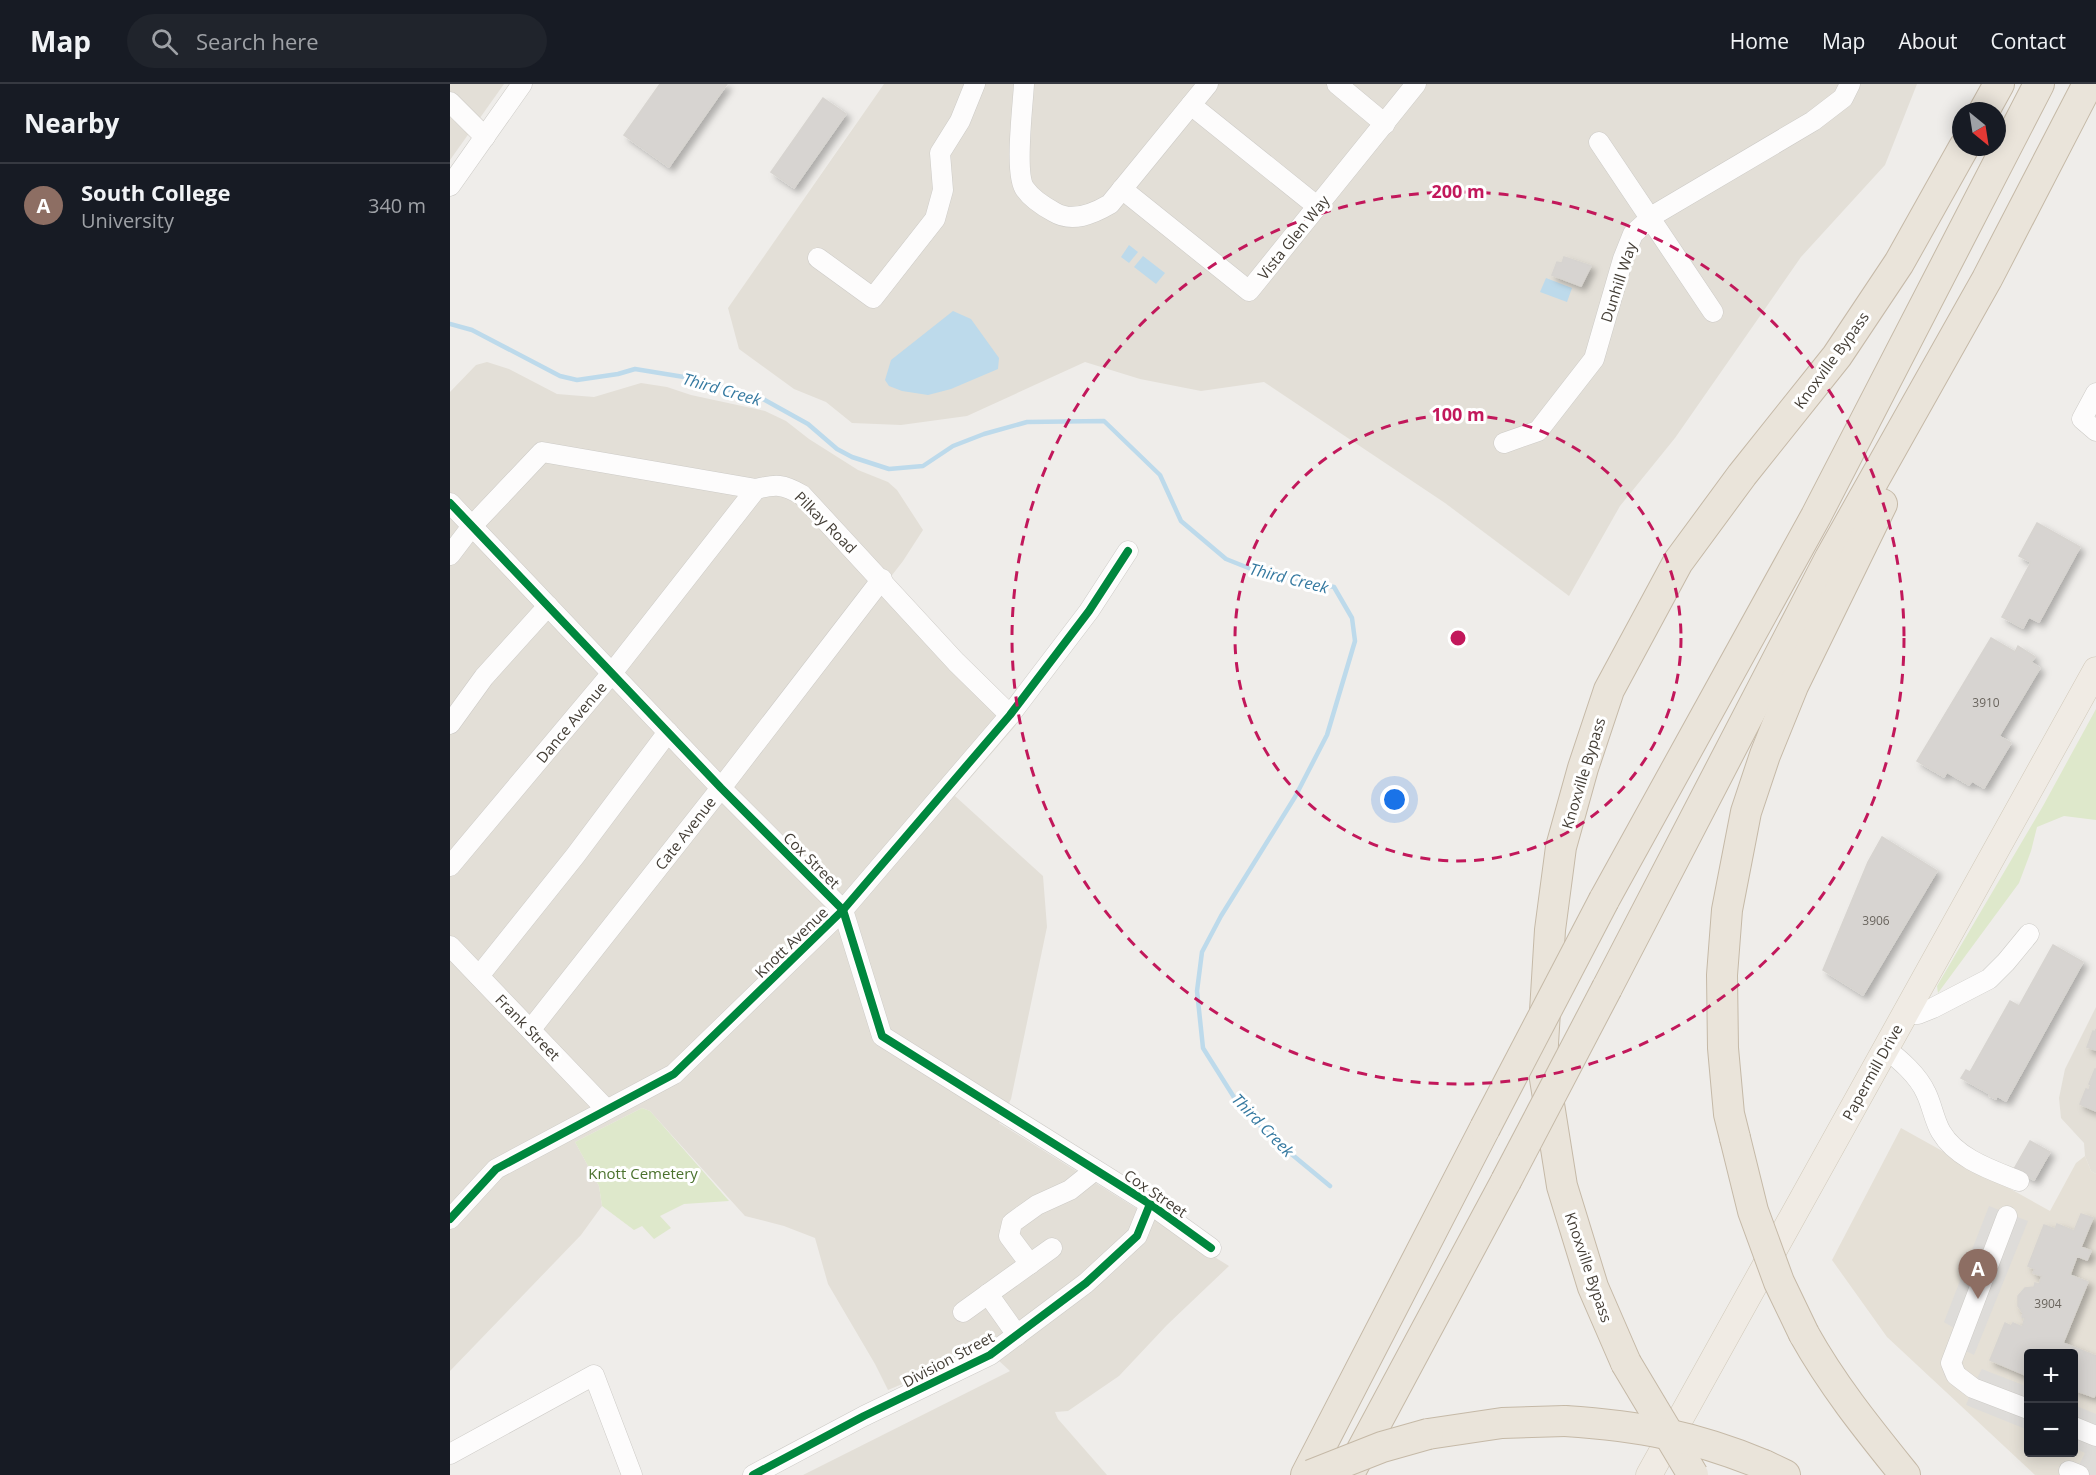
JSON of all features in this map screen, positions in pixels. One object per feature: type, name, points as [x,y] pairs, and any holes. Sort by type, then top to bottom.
[{"type":"highway","points":[[1989,102],[1999,84]]},
{"type":"highway","points":[[1306,1475],[1604,900],[1816,516],[2039,84]]},
{"type":"highway","points":[[1349,1475],[1506,1181],[1830,558],[1987,279],[2088,84]]},
{"type":"highway","name":"Knoxville Bypass","points":[[1693,1475],[1626,1363],[1593,1287],[1562,1186],[1542,1060],[1550,930],[1561,847],[1583,768],[1609,690],[1678,562],[1742,475],[1836,356],[1899,263],[1959,156]]},
{"type":"highway","points":[[1905,1475],[1855,1414],[1817,1357],[1779,1282],[1753,1211],[1730,1114],[1723,1048],[1722,975],[1727,910],[1746,812],[1765,755],[1793,686],[1909,449],[1987,279]]},
{"type":"highway","points":[[1311,1475],[1382,1447],[1428,1434],[1502,1423],[1565,1421],[1645,1428],[1679,1435],[1729,1450],[1775,1470]]},
{"type":"main road","name":"Papermill Drive","points":[[1649,1475],[2096,670]]},
{"type":"street","points":[[450,186],[522,84]]},
{"type":"street","points":[[818,258],[873,298],[935,219],[943,190],[940,153],[960,121],[975,84]]},
{"type":"street","points":[[1024,84],[1019,168],[1023,188],[1039,204],[1059,215],[1079,217],[1095,213],[1110,204],[1208,84]]},
{"type":"street","points":[[1337,84],[1385,124]]},
{"type":"street","name":"Vista Glen Way","points":[[1122,189],[1248,291],[1416,84]]},
{"type":"street","name":"Dunhill Way","points":[[1504,443],[1538,431],[1594,359],[1623,259],[1633,234],[1651,218],[1813,121],[1843,98],[1850,84]]},
{"type":"street","points":[[450,102],[485,137]]},
{"type":"street","points":[[1191,105],[1318,207]]},
{"type":"street","points":[[1599,142],[1713,312]]},
{"type":"street","points":[[2096,393],[2082,419],[2096,431]]},
{"type":"street","name":"Pilkay Road","points":[[472,526],[542,452],[756,489],[775,484],[789,488],[802,495],[882,579],[956,662],[1010,715]]},
{"type":"street","name":"Dance Avenue","points":[[450,866],[612,674],[756,489]]},
{"type":"street","name":"Cox Street","points":[[450,503],[721,788],[843,910],[882,1036],[1150,1204],[1211,1248]]},
{"type":"street","points":[[450,555],[472,526]]},
{"type":"street","name":"Knott Avenue","points":[[450,1219],[496,1168],[674,1074],[843,910],[1010,715],[1089,611],[1128,551]]},
{"type":"street","name":"Cate Avenue","points":[[531,1029],[882,579]]},
{"type":"street","points":[[450,724],[484,677],[548,606]]},
{"type":"street","points":[[479,976],[575,856],[668,732]]},
{"type":"street","points":[[1905,1014],[1918,1014],[1933,1008],[1989,979],[2028,934]]},
{"type":"street","name":"Frank Street","points":[[450,946],[606,1109]]},
{"type":"street","points":[[1886,1048],[1925,1090],[1941,1133],[1959,1152],[1979,1165],[2019,1181]]},
{"type":"street","points":[[1030,1264],[1009,1236],[1012,1223],[1037,1205],[1070,1190],[1095,1170]]},
{"type":"street","name":"Division Street","points":[[753,1475],[789,1467],[864,1416],[990,1355],[1086,1283],[1137,1236],[1150,1204]]},
{"type":"street","points":[[2007,1216],[1951,1363],[1956,1375],[1973,1388],[2024,1408]]},
{"type":"street","points":[[963,1312],[1052,1248]]},
{"type":"street","points":[[988,1294],[1017,1335]]},
{"type":"street","points":[[450,1454],[594,1375],[632,1475]]},
{"type":"street","points":[[2078,1429],[2096,1436]]},
{"type":"shaded area","points":[[450,84],[504,84],[450,160]]},
{"type":"shaded area","points":[[884,84],[1917,84],[1885,165],[1801,257],[1675,438],[1620,506],[1569,596],[1445,503],[1264,382],[1201,391],[1140,379],[1085,362],[967,416],[901,425],[852,423],[826,402],[794,389],[739,349],[728,308]]},
{"type":"shaded area","points":[[487,362],[509,369],[557,394],[594,397],[641,383],[667,387],[691,395],[765,411],[786,421],[809,439],[858,470],[888,482],[897,490],[923,530],[882,588],[965,677],[1016,725],[955,796],[1043,876],[1047,927],[1011,1099],[999,1123],[1229,1266],[1167,1325],[1119,1376],[1068,1411],[1055,1412],[1058,1419],[1107,1475],[803,1475],[1010,1371],[986,1349],[888,1390],[828,1284],[815,1238],[784,1226],[745,1216],[650,1111],[642,1108],[575,1142],[599,1186],[602,1206],[581,1235],[450,1371],[450,392],[476,365]]},
{"type":"shaded area","points":[[2096,1007],[2096,1174],[2091,1171],[2085,1156],[2084,1143],[2061,1118],[2059,1098],[2065,1069]]},
{"type":"shaded area","points":[[1901,1128],[2050,1211],[2076,1163],[2085,1156],[2091,1171],[2096,1174],[2096,1475],[2035,1475],[1887,1337],[1832,1260]]},
{"type":"shaded area","points":[[1989,1206],[2028,1221],[1974,1355],[1964,1350],[1958,1365],[1962,1371],[1977,1378],[1982,1369],[2024,1385],[2024,1428],[1966,1405],[1970,1395],[1954,1387],[1944,1375],[1942,1360],[1954,1328],[1944,1322]]},
{"type":"shaded area","points":[[2078,1407],[2096,1414],[2096,1475],[2068,1475],[2079,1465],[2085,1453],[2078,1450]]},
{"type":"green space","points":[[2096,709],[2096,820],[2064,816],[2037,827],[2019,883],[1938,993],[1937,986],[2043,806]]},
{"type":"green space","name":"Knott Cemetery","points":[[642,1108],[650,1111],[729,1201],[684,1204],[660,1216],[671,1228],[654,1239],[642,1226],[634,1230],[602,1206],[599,1186],[575,1142]]},
{"type":"water","points":[[1129,245],[1138,252],[1129,263],[1121,257]]},
{"type":"water","points":[[1143,256],[1165,273],[1156,284],[1134,267]]},
{"type":"water","points":[[1546,278],[1572,288],[1567,302],[1540,292]]},
{"type":"water","points":[[953,311],[971,319],[999,358],[998,369],[951,389],[928,395],[902,391],[889,386],[885,380],[891,360]]},
{"type":"building","points":[[660,84],[727,84],[669,167],[624,135]]},
{"type":"building","points":[[823,98],[846,114],[794,188],[771,172]]},
{"type":"building","points":[[1564,257],[1591,266],[1581,286],[1552,275],[1557,262],[1562,263]]},
{"type":"building","points":[[2037,523],[2080,547],[2039,622],[2029,617],[2023,628],[2002,617],[2031,562],[2019,556]]},
{"type":"building","points":[[1991,638],[2015,652],[2018,646],[2035,657],[2031,662],[2040,668],[1999,736],[2011,743],[1984,788],[1972,781],[1969,785],[1947,772],[1944,777],[1917,761]]},
{"type":"building","points":[[1882,837],[1937,871],[1863,995],[1823,970],[1868,862]]},
{"type":"building","points":[[2053,945],[2083,962],[2006,1101],[1997,1096],[1996,1099],[1961,1078],[1966,1070],[1970,1072],[2010,1001],[2019,1006]]},
{"type":"building","points":[[2096,1029],[2096,1050],[2087,1047]]},
{"type":"building","points":[[2096,1069],[2096,1090],[2089,1084]]},
{"type":"building","points":[[2090,1087],[2096,1090],[2096,1111],[2080,1104],[2086,1089],[2089,1090]]},
{"type":"building","points":[[2030,1141],[2050,1152],[2034,1180],[2014,1169]]},
{"type":"building","points":[[2081,1214],[2093,1218],[2081,1247],[2091,1251],[2087,1260],[2077,1256],[2070,1275],[2088,1282],[2063,1343],[2096,1356],[2096,1393],[2094,1397],[2078,1391],[2078,1349],[2024,1349],[2024,1374],[1990,1360],[2005,1323],[2011,1326],[2013,1323],[2022,1327],[2025,1318],[2022,1317],[2023,1313],[2018,1306],[2018,1296],[2025,1288],[2034,1287],[2035,1283],[2039,1284],[2042,1276],[2033,1273],[2035,1269],[2028,1266],[2044,1225],[2055,1229],[2057,1224],[2074,1231]]},
{"type":"waterway","name":"Third Creek","points":[[450,324],[472,330],[560,376],[577,380],[635,369],[684,377],[763,399],[808,424],[837,449],[852,457],[889,469],[923,466],[953,446],[984,434],[1027,422],[1104,421],[1160,475],[1181,521],[1226,559],[1256,571],[1334,587],[1352,618],[1355,641],[1327,735],[1295,797],[1221,916],[1202,952],[1197,991],[1203,1048],[1237,1102],[1272,1138],[1330,1186]]},
{"type":"cycle path","points":[[450,503],[721,788],[843,910],[882,1036],[1150,1204],[1211,1248]]},
{"type":"cycle path","points":[[450,1219],[496,1169],[674,1074],[843,910],[1010,715],[1089,611],[1128,551]]},
{"type":"cycle path","points":[[753,1475],[864,1416],[990,1355],[1086,1283],[1137,1236],[1150,1204]]},
{"type":"place","name":"South College","points":[[1978,1299]]}]
